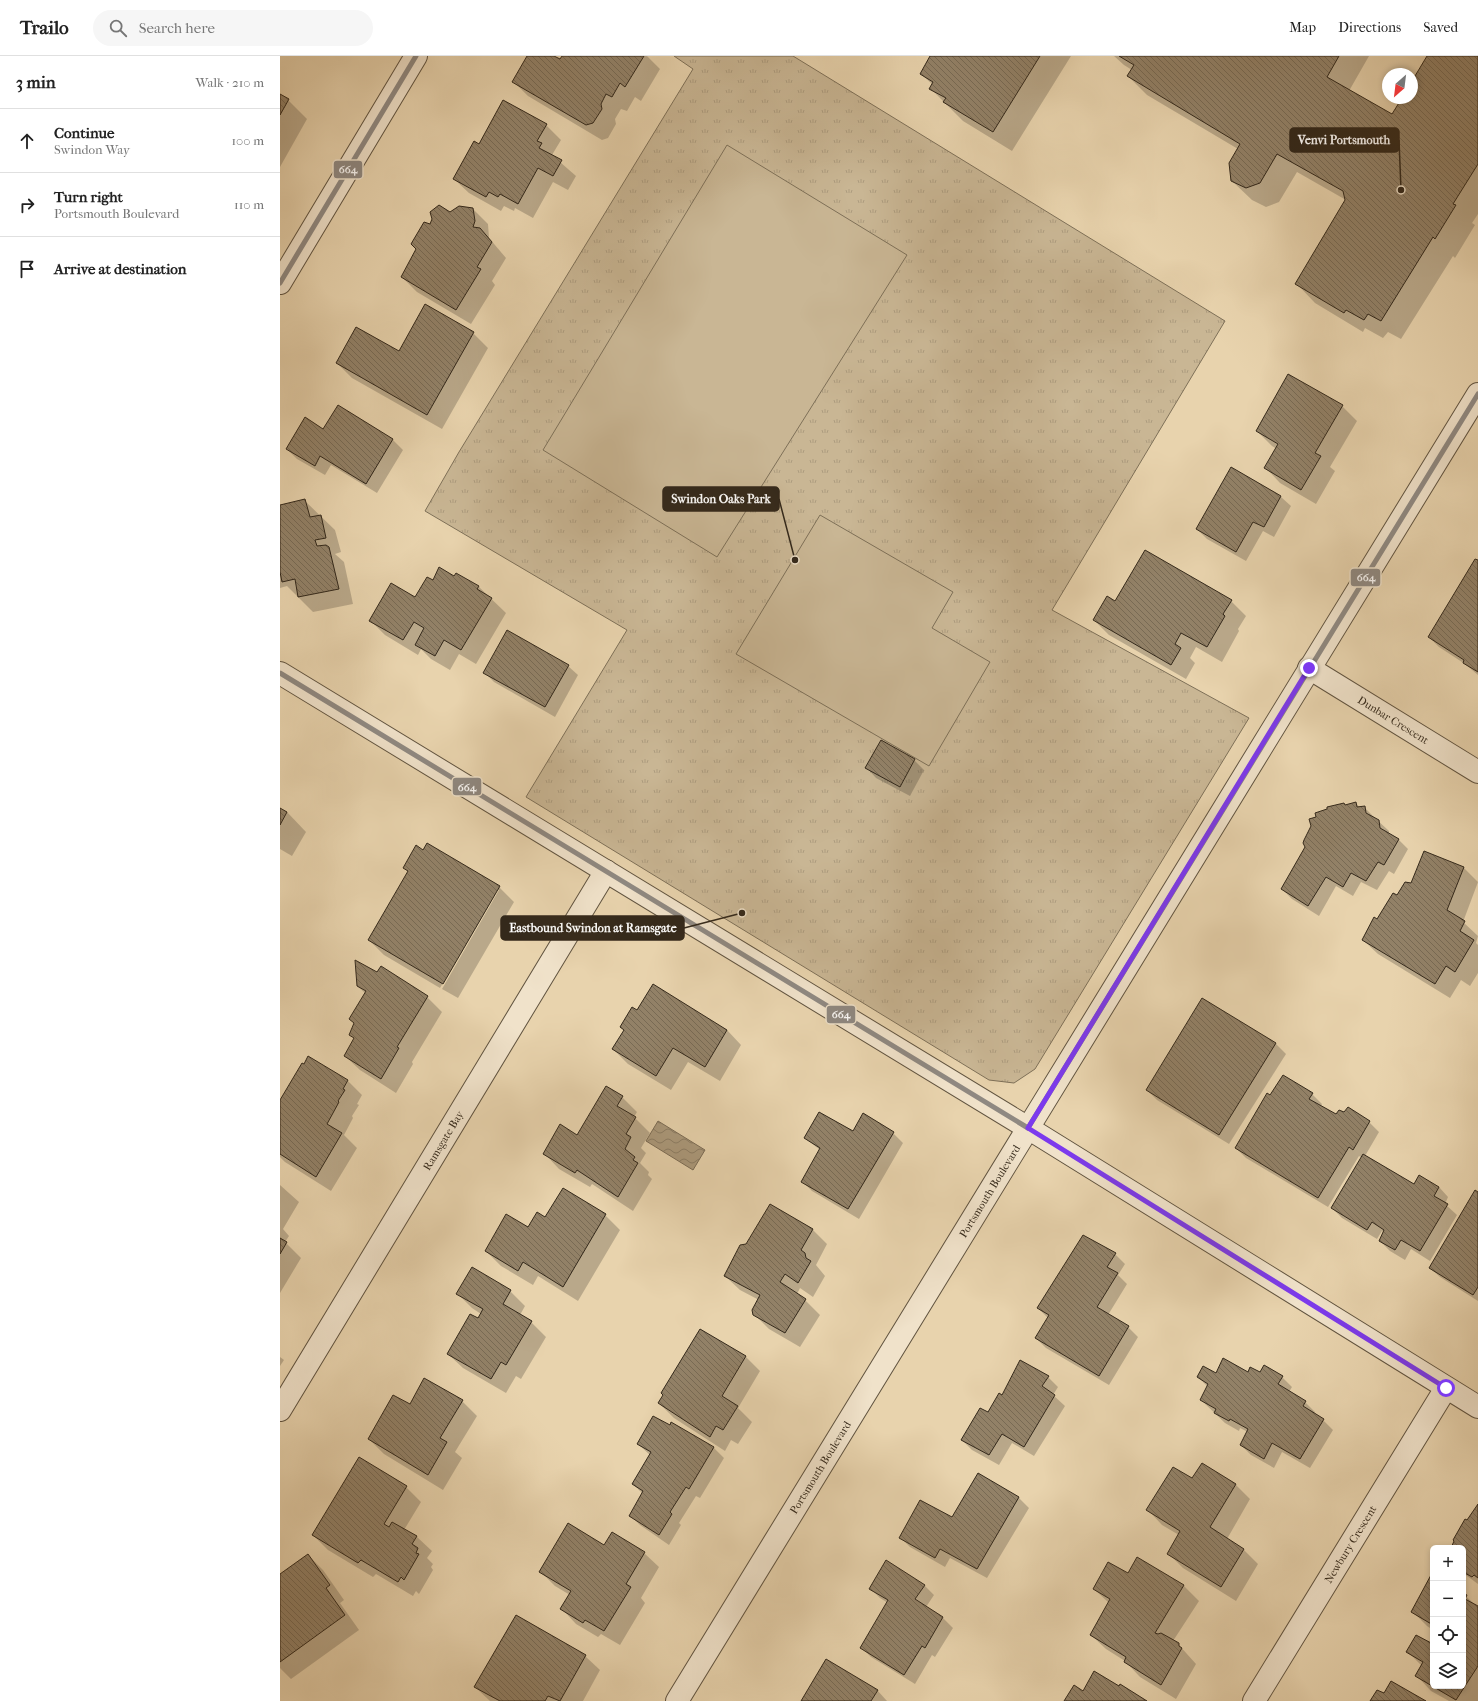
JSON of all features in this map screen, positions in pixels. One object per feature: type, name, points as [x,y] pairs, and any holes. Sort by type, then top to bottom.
[{"type":"street","points":[[280,283],[416,56]]},
{"type":"street","name":"Portsmouth Boulevard","points":[[677,1701],[1478,394]]},
{"type":"street","name":"Dunbar Crescent","points":[[1309,668],[1478,772]]},
{"type":"street","points":[[280,672],[1028,1128],[1478,1407]]},
{"type":"street","name":"Ramsgate Bay","points":[[280,1410],[606,871]]},
{"type":"street","name":"Newbury Crescent","points":[[1254,1701],[1446,1388]]},
{"type":"green space","points":[[674,56],[793,56],[1225,321],[1052,610],[1249,718],[1035,1069],[1014,1083],[989,1080],[526,797],[627,630],[425,511],[459,452],[693,69]]},
{"type":"green space","points":[[727,145],[907,255],[717,557],[543,450]]},
{"type":"green space","points":[[820,515],[953,592],[932,628],[990,662],[929,766],[736,654]]},
{"type":"water","points":[[658,1121],[705,1150],[693,1170],[646,1141]]},
{"type":"building","points":[[527,56],[554,56],[560,59],[562,56],[644,56],[625,87],[620,83],[612,97],[606,94],[601,104],[602,109],[593,123],[586,125],[512,82]]},
{"type":"building","points":[[930,56],[1040,56],[993,132],[943,102],[946,98],[929,89],[933,82],[920,74]]},
{"type":"building","points":[[1119,56],[1339,56],[1327,77],[1392,114],[1398,104],[1418,104],[1418,71],[1427,56],[1478,56],[1478,164],[1453,204],[1456,205],[1435,239],[1433,237],[1381,321],[1368,314],[1364,320],[1346,310],[1344,313],[1295,284],[1345,200],[1343,191],[1277,154],[1260,183],[1246,188],[1231,181],[1229,163],[1240,144],[1127,76],[1134,65]]},
{"type":"building","points":[[280,94],[289,99],[280,115]]},
{"type":"building","points":[[503,100],[547,124],[537,141],[542,143],[539,148],[562,160],[553,176],[538,168],[518,204],[500,194],[498,197],[489,192],[486,197],[453,179],[474,141],[479,144]]},
{"type":"building","points":[[439,205],[450,212],[459,206],[473,208],[475,221],[473,227],[480,228],[492,242],[477,267],[481,269],[456,310],[401,277],[416,249],[411,244],[424,222],[430,224],[432,219],[430,212]]},
{"type":"building","points":[[425,304],[474,332],[427,415],[336,363],[356,327],[399,351]]},
{"type":"building","points":[[1288,374],[1343,405],[1315,453],[1321,456],[1301,490],[1264,468],[1278,444],[1256,431]]},
{"type":"building","points":[[338,405],[393,439],[366,484],[320,456],[315,466],[286,449],[305,417],[323,429]]},
{"type":"building","points":[[1231,467],[1281,496],[1264,527],[1253,522],[1236,552],[1196,529]]},
{"type":"building","points":[[305,499],[310,517],[321,515],[326,538],[315,540],[317,546],[326,545],[329,547],[339,589],[298,597],[295,579],[282,582],[280,572],[280,505]]},
{"type":"building","points":[[1145,550],[1232,600],[1223,614],[1225,616],[1207,647],[1181,633],[1175,644],[1181,648],[1171,665],[1093,620],[1107,596],[1115,601]]},
{"type":"building","points":[[1475,559],[1478,560],[1478,672],[1463,663],[1464,660],[1428,637]]},
{"type":"building","points":[[439,567],[454,576],[456,573],[479,586],[477,589],[492,598],[461,650],[444,640],[435,656],[415,645],[424,628],[414,622],[403,640],[369,621],[391,583],[415,597],[427,577],[433,580]]},
{"type":"building","points":[[507,630],[569,665],[545,707],[483,673]]},
{"type":"building","points":[[881,740],[915,759],[900,787],[865,768]]},
{"type":"building","points":[[1356,802],[1357,807],[1365,806],[1366,813],[1379,820],[1380,828],[1399,839],[1384,865],[1378,862],[1366,881],[1351,873],[1343,887],[1326,877],[1308,906],[1281,889],[1305,847],[1303,843],[1311,826],[1309,819],[1316,817],[1315,813],[1327,809],[1327,807]]},
{"type":"building","points":[[280,808],[287,812],[280,825]]},
{"type":"building","points":[[427,843],[500,886],[443,984],[368,940],[408,871],[403,868],[416,845],[423,850]]},
{"type":"building","points":[[1424,851],[1464,867],[1447,910],[1465,921],[1460,931],[1474,940],[1455,972],[1446,966],[1435,984],[1362,940],[1374,917],[1377,919],[1393,893],[1397,895],[1405,882],[1411,883]]},
{"type":"building","points":[[355,960],[377,972],[381,966],[428,996],[397,1047],[399,1048],[381,1079],[344,1056],[354,1038],[349,1035],[354,1023],[349,1019],[366,991],[357,986]]},
{"type":"building","points":[[653,984],[727,1030],[705,1067],[673,1048],[656,1076],[612,1049],[624,1030],[620,1027],[632,1007],[637,1010]]},
{"type":"building","points":[[1202,998],[1276,1043],[1219,1135],[1146,1090]]},
{"type":"building","points":[[308,1056],[348,1080],[343,1089],[345,1090],[327,1124],[342,1133],[316,1177],[280,1154],[280,1100],[302,1063],[304,1064]]},
{"type":"building","points":[[1283,1075],[1313,1093],[1309,1099],[1336,1114],[1339,1110],[1344,1112],[1348,1107],[1370,1121],[1353,1150],[1349,1147],[1318,1198],[1235,1148],[1267,1093],[1270,1095]]},
{"type":"building","points":[[606,1086],[623,1096],[617,1106],[636,1117],[626,1134],[631,1137],[625,1149],[635,1157],[633,1160],[638,1163],[618,1197],[577,1170],[575,1173],[543,1154],[560,1124],[577,1135]]},
{"type":"building","points":[[819,1112],[853,1131],[863,1113],[894,1132],[848,1209],[801,1182],[820,1148],[804,1138]]},
{"type":"building","points":[[1363,1154],[1414,1184],[1419,1175],[1439,1187],[1434,1196],[1448,1204],[1420,1251],[1401,1240],[1395,1250],[1379,1241],[1384,1230],[1372,1222],[1367,1230],[1331,1208]]},
{"type":"building","points":[[563,1188],[606,1214],[563,1287],[523,1262],[518,1271],[485,1251],[506,1214],[528,1227],[537,1212],[545,1217]]},
{"type":"building","points":[[1475,1190],[1478,1192],[1478,1287],[1473,1295],[1429,1268]]},
{"type":"building","points":[[770,1204],[813,1229],[801,1250],[805,1253],[806,1258],[811,1261],[798,1283],[785,1274],[780,1282],[806,1299],[785,1333],[753,1315],[752,1310],[760,1295],[724,1276],[740,1245],[746,1244]]},
{"type":"building","points":[[1083,1235],[1116,1253],[1107,1267],[1118,1273],[1097,1307],[1129,1326],[1099,1376],[1035,1338],[1049,1315],[1037,1308]]},
{"type":"building","points":[[280,1238],[287,1242],[280,1254]]},
{"type":"building","points":[[472,1267],[511,1290],[503,1304],[532,1321],[506,1365],[501,1362],[491,1379],[447,1354],[470,1314],[478,1318],[483,1309],[456,1294]]},
{"type":"building","points":[[700,1329],[746,1356],[722,1396],[738,1406],[723,1430],[716,1426],[710,1437],[658,1403],[663,1395],[661,1393]]},
{"type":"building","points":[[1223,1358],[1248,1372],[1250,1367],[1260,1372],[1264,1365],[1283,1376],[1278,1384],[1306,1401],[1303,1406],[1324,1419],[1300,1459],[1272,1443],[1264,1459],[1240,1445],[1248,1429],[1230,1419],[1229,1421],[1214,1413],[1216,1409],[1200,1400],[1208,1384],[1197,1377],[1203,1366],[1216,1373]]},
{"type":"building","points":[[1020,1360],[1049,1376],[1042,1386],[1055,1395],[1024,1447],[1002,1434],[989,1455],[961,1440],[980,1408],[988,1412],[999,1393],[1002,1395]]},
{"type":"building","points":[[424,1378],[463,1400],[440,1438],[447,1442],[428,1475],[368,1439],[393,1395],[410,1404]]},
{"type":"building","points":[[653,1416],[670,1425],[671,1422],[714,1447],[689,1489],[686,1487],[670,1512],[672,1514],[659,1535],[629,1516],[643,1491],[632,1484],[651,1452],[637,1444]]},
{"type":"building","points":[[359,1457],[407,1486],[384,1524],[389,1527],[392,1522],[417,1536],[412,1544],[418,1548],[416,1553],[419,1554],[404,1580],[401,1577],[398,1582],[361,1560],[358,1563],[312,1535]]},
{"type":"building","points":[[1202,1463],[1236,1484],[1210,1527],[1244,1549],[1221,1587],[1167,1554],[1180,1531],[1146,1510],[1173,1467],[1192,1478]]},
{"type":"building","points":[[978,1473],[1019,1497],[977,1569],[940,1549],[935,1558],[899,1538],[920,1500],[952,1517]]},
{"type":"building","points":[[1478,1504],[1478,1578],[1474,1575],[1472,1577],[1466,1574],[1466,1545],[1452,1545],[1453,1540],[1465,1519],[1467,1520]]},
{"type":"building","points":[[568,1523],[604,1545],[612,1532],[645,1552],[626,1584],[631,1587],[604,1631],[585,1620],[583,1623],[560,1609],[571,1591],[539,1572]]},
{"type":"building","points":[[308,1554],[330,1585],[326,1588],[345,1615],[280,1662],[280,1574]]},
{"type":"building","points":[[1137,1557],[1184,1585],[1155,1633],[1161,1633],[1179,1643],[1179,1646],[1182,1648],[1161,1685],[1124,1662],[1126,1657],[1090,1635],[1110,1599],[1093,1589],[1108,1562],[1128,1573]]},
{"type":"building","points":[[886,1560],[925,1585],[915,1599],[943,1617],[925,1648],[922,1646],[904,1675],[860,1648],[888,1600],[869,1589]]},
{"type":"building","points":[[1430,1577],[1430,1623],[1411,1612]]},
{"type":"building","points":[[1466,1600],[1478,1606],[1478,1666],[1466,1685]]},
{"type":"building","points":[[516,1615],[586,1655],[560,1701],[548,1696],[545,1701],[500,1701],[474,1687]]},
{"type":"building","points":[[1416,1635],[1430,1642],[1430,1685],[1415,1676],[1423,1662],[1406,1652]]},
{"type":"building","points":[[826,1659],[878,1690],[871,1701],[801,1701]]},
{"type":"building","points":[[1094,1671],[1119,1686],[1120,1684],[1147,1701],[1064,1701],[1074,1685],[1083,1691]]},
{"type":"building","points":[[1391,1681],[1426,1701],[1370,1701],[1377,1690],[1384,1693]]},
{"type":"building","points":[[1437,1689],[1463,1689],[1456,1700]]},
{"type":"transit line","name":"664","points":[[280,283],[416,56]]},
{"type":"transit line","name":"664","points":[[1028,1128],[1478,394]]},
{"type":"transit line","name":"664","points":[[280,673],[1028,1128]]},
{"type":"place","name":"Venvi Portsmouth","points":[[1401,190]]},
{"type":"place","name":"Swindon Oaks Park","points":[[795,560]]},
{"type":"place","name":"Eastbound Swindon at Ramsgate","points":[[742,913]]},
{"type":"route","points":[[1309,668],[1028,1128],[1446,1388]]}]
